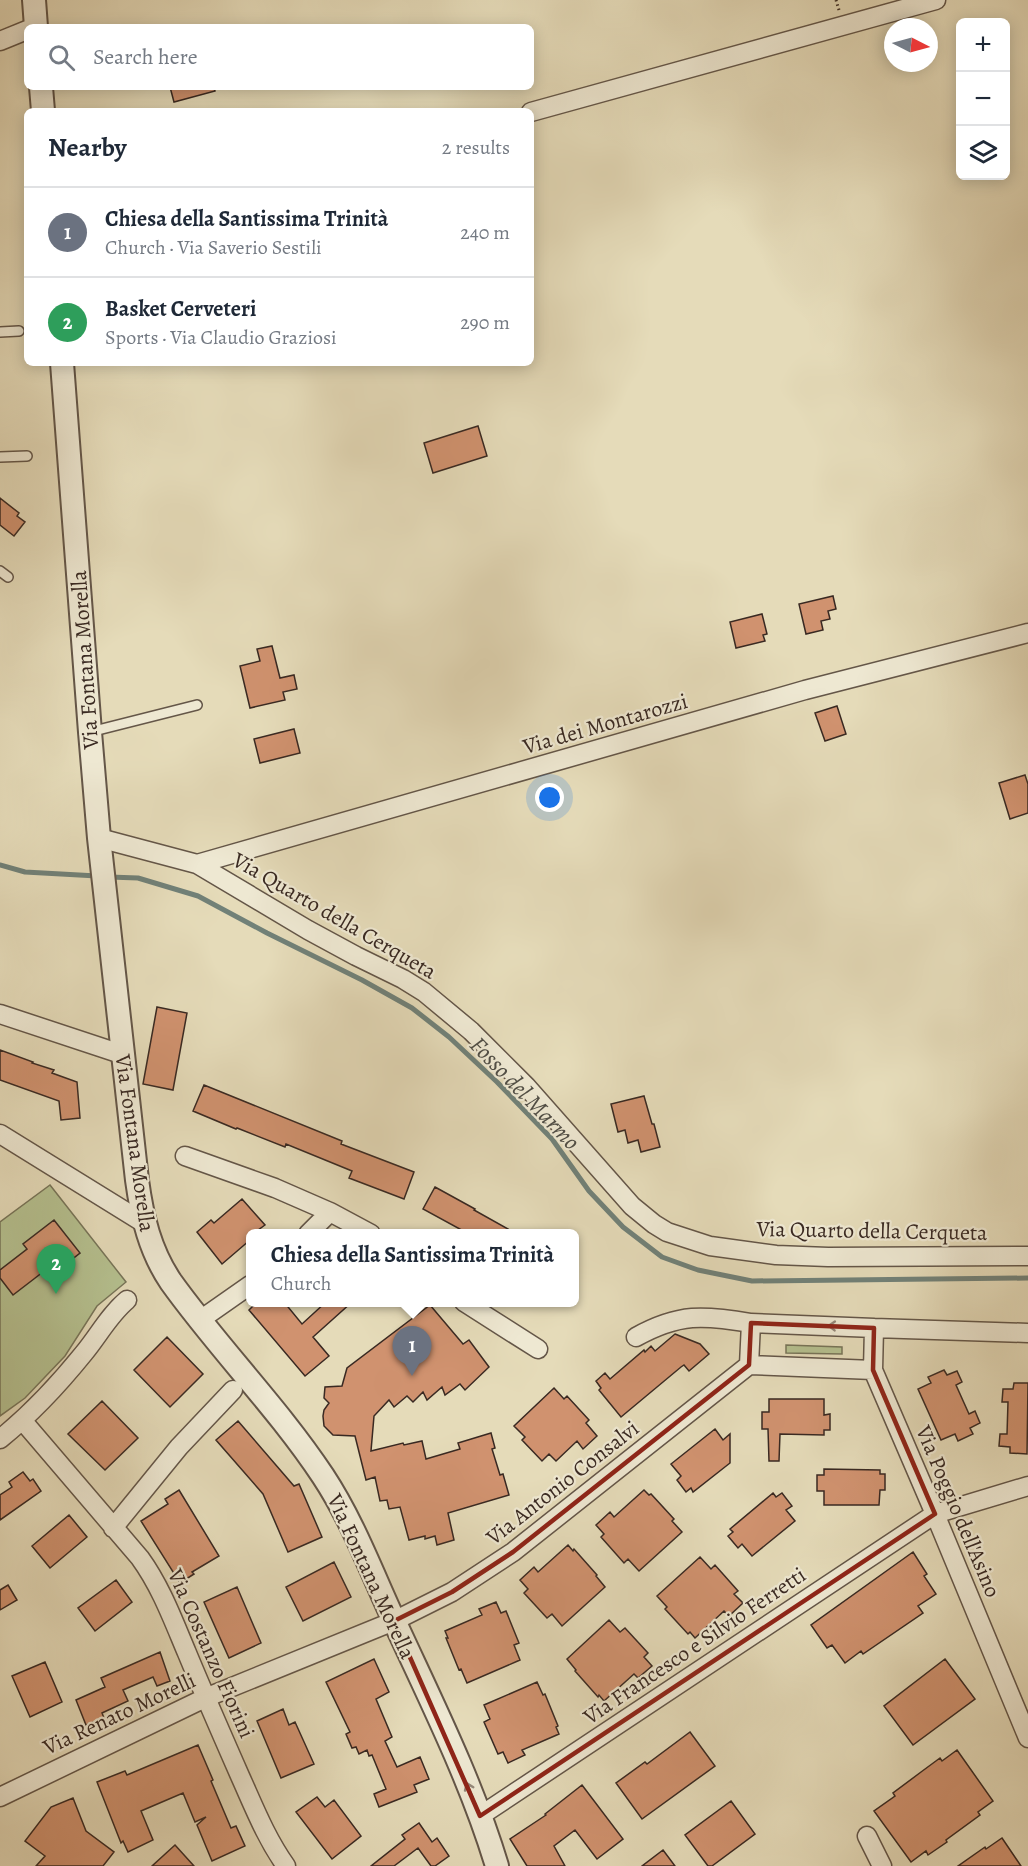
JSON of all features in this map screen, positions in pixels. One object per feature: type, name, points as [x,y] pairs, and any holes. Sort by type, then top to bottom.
[{"type":"street","points":[[34,0],[36,24]]},
{"type":"street","points":[[534,111],[936,0]]},
{"type":"street","points":[[0,41],[24,31]]},
{"type":"street","points":[[41,90],[43,108]]},
{"type":"street","name":"Via Fontana Morella","points":[[62,366],[90,732],[105,893],[137,1180],[144,1223],[162,1268],[200,1320],[302,1446],[322,1474],[353,1527],[458,1762],[497,1866]]},
{"type":"street","name":"Via dei Montarozzi","points":[[197,864],[805,690],[1028,633]]},
{"type":"street","name":"Via Quarto della Cerqueta","points":[[101,847],[197,864],[308,930],[403,979],[435,1000],[471,1031],[526,1086],[621,1195],[643,1216],[667,1232],[710,1246],[776,1255],[1028,1256]]},
{"type":"street","points":[[0,1014],[124,1055]]},
{"type":"street","points":[[0,1134],[144,1223]]},
{"type":"street","points":[[185,1155],[275,1188],[363,1229]]},
{"type":"street","points":[[312,1229],[330,1212]]},
{"type":"street","points":[[200,1320],[246,1288]]},
{"type":"street","points":[[0,1439],[22,1420],[67,1373],[87,1350],[106,1321],[128,1300]]},
{"type":"street","points":[[472,1307],[538,1349]]},
{"type":"street","points":[[636,1337],[667,1322],[689,1317],[712,1317],[751,1323],[1028,1333]]},
{"type":"street","points":[[751,1323],[749,1365],[873,1370],[874,1328]]},
{"type":"street","name":"Via Antonio Consalvi","points":[[394,1621],[452,1592],[513,1552],[749,1365]]},
{"type":"street","name":"Via Poggio dell'Asino","points":[[873,1370],[1028,1738]]},
{"type":"street","points":[[113,1527],[180,1447],[233,1390]]},
{"type":"street","name":"Via Costanzo Fiorini","points":[[22,1420],[140,1558],[157,1583],[260,1821],[286,1866]]},
{"type":"street","name":"Via Francesco e Silvio Ferretti","points":[[480,1816],[935,1514],[1028,1486]]},
{"type":"street","name":"Via Renato Morelli","points":[[0,1797],[205,1698],[394,1621]]},
{"type":"street","points":[[867,1836],[882,1866]]},
{"type":"lane","points":[[0,332],[18,331]]},
{"type":"lane","points":[[0,457],[27,456]]},
{"type":"lane","points":[[90,732],[197,705]]},
{"type":"highlighted area","points":[[751,1323],[874,1328],[873,1370],[935,1514],[480,1816],[394,1621],[452,1592],[513,1552],[749,1365]]},
{"type":"green space","points":[[50,1185],[126,1282],[97,1306],[65,1356],[25,1398],[0,1416],[0,1222]]},
{"type":"green space","points":[[786,1345],[842,1347],[842,1354],[786,1353]]},
{"type":"building","points":[[171,90],[215,90],[215,91],[174,102]]},
{"type":"building","points":[[478,426],[487,456],[433,473],[424,443]]},
{"type":"building","points":[[0,498],[19,513],[17,516],[25,522],[14,536],[0,525]]},
{"type":"building","points":[[833,596],[836,609],[828,611],[830,619],[821,621],[823,630],[806,634],[799,604]]},
{"type":"building","points":[[762,614],[767,634],[763,635],[765,641],[736,648],[730,622]]},
{"type":"building","points":[[272,646],[280,678],[294,675],[297,689],[283,692],[285,700],[250,708],[240,666],[260,661],[257,649]]},
{"type":"building","points":[[837,706],[846,734],[825,741],[815,713]]},
{"type":"building","points":[[294,729],[300,753],[260,763],[254,739]]},
{"type":"building","points":[[1025,775],[1028,784],[1028,813],[1010,819],[999,783]]},
{"type":"building","points":[[157,1007],[187,1013],[173,1090],[143,1084]]},
{"type":"building","points":[[0,1050],[54,1070],[52,1073],[77,1082],[80,1118],[61,1120],[59,1101],[0,1080]]},
{"type":"building","points":[[204,1085],[342,1141],[341,1144],[414,1172],[404,1199],[349,1178],[352,1171],[286,1144],[285,1147],[193,1111]]},
{"type":"building","points":[[644,1096],[660,1147],[641,1152],[638,1140],[628,1143],[625,1130],[618,1132],[611,1104]]},
{"type":"building","points":[[435,1187],[508,1229],[460,1229],[423,1209]]},
{"type":"building","points":[[242,1199],[265,1225],[260,1229],[246,1229],[246,1243],[222,1264],[197,1232],[211,1220],[214,1223]]},
{"type":"building","points":[[54,1220],[80,1253],[48,1278],[43,1272],[13,1295],[0,1278],[0,1270],[27,1249],[23,1244]]},
{"type":"building","points":[[252,1307],[288,1307],[302,1324],[321,1307],[346,1307],[313,1337],[329,1356],[305,1376],[249,1310]]},
{"type":"building","points":[[427,1307],[432,1307],[463,1344],[469,1340],[489,1367],[465,1390],[460,1384],[445,1395],[442,1387],[427,1400],[423,1392],[413,1402],[407,1396],[394,1407],[389,1400],[374,1416],[371,1451],[422,1441],[426,1459],[460,1449],[458,1443],[491,1433],[495,1448],[492,1449],[509,1495],[448,1513],[454,1540],[437,1545],[435,1536],[409,1540],[400,1507],[389,1509],[387,1500],[380,1501],[375,1477],[366,1480],[355,1436],[333,1435],[324,1426],[324,1410],[329,1403],[324,1398],[325,1387],[342,1386],[347,1368]]},
{"type":"building","points":[[675,1334],[700,1344],[709,1354],[689,1371],[684,1365],[681,1367],[621,1417],[599,1390],[601,1388],[596,1381],[605,1373],[610,1379],[644,1350],[645,1352],[651,1346],[655,1351]]},
{"type":"building","points":[[167,1337],[203,1374],[170,1407],[134,1370]]},
{"type":"building","points":[[944,1370],[947,1375],[957,1371],[962,1382],[956,1385],[969,1414],[975,1411],[980,1423],[970,1428],[973,1434],[958,1441],[955,1434],[941,1440],[918,1389],[931,1383],[928,1377]]},
{"type":"building","points":[[1014,1383],[1028,1383],[1027,1454],[1010,1453],[1010,1447],[999,1446],[1000,1434],[1007,1434],[1008,1402],[1002,1402],[1003,1389],[1013,1389]]},
{"type":"building","points":[[554,1388],[564,1399],[567,1396],[589,1420],[586,1423],[597,1436],[583,1449],[577,1441],[556,1461],[549,1454],[542,1461],[522,1440],[525,1437],[514,1426]]},
{"type":"building","points":[[769,1399],[824,1399],[824,1415],[830,1414],[830,1430],[824,1430],[824,1435],[780,1434],[779,1461],[769,1461],[768,1429],[762,1429],[762,1412],[769,1412]]},
{"type":"building","points":[[102,1401],[138,1438],[105,1470],[68,1434]]},
{"type":"building","points":[[238,1421],[294,1486],[299,1484],[322,1537],[288,1552],[263,1494],[216,1440]]},
{"type":"building","points":[[715,1429],[723,1440],[730,1434],[730,1463],[693,1492],[691,1488],[686,1492],[677,1480],[681,1476],[671,1464]]},
{"type":"building","points":[[824,1469],[880,1470],[880,1474],[885,1474],[885,1490],[880,1490],[879,1505],[824,1505],[824,1491],[817,1491],[817,1475],[824,1475]]},
{"type":"building","points":[[23,1472],[30,1481],[33,1479],[41,1491],[0,1520],[0,1495],[12,1487],[9,1482]]},
{"type":"building","points":[[179,1490],[219,1556],[192,1572],[194,1574],[180,1583],[141,1521],[168,1504],[165,1499]]},
{"type":"building","points":[[644,1490],[649,1495],[651,1494],[674,1519],[672,1521],[682,1532],[639,1571],[628,1559],[624,1563],[601,1537],[604,1534],[596,1525],[610,1512],[614,1517]]},
{"type":"building","points":[[773,1493],[776,1497],[782,1493],[792,1506],[786,1510],[795,1521],[752,1556],[742,1544],[738,1548],[728,1536],[733,1532],[730,1529]]},
{"type":"building","points":[[69,1515],[87,1537],[50,1568],[32,1546]]},
{"type":"building","points":[[568,1545],[597,1575],[605,1587],[562,1626],[552,1614],[547,1618],[524,1593],[528,1589],[520,1580],[534,1567],[538,1572]]},
{"type":"building","points":[[913,1552],[927,1574],[924,1576],[936,1594],[918,1606],[923,1613],[863,1654],[861,1651],[845,1663],[832,1645],[827,1648],[811,1625]]},
{"type":"building","points":[[700,1557],[711,1569],[715,1565],[738,1591],[734,1594],[743,1603],[729,1616],[724,1611],[695,1638],[690,1632],[688,1634],[665,1609],[667,1607],[657,1596]]},
{"type":"building","points":[[334,1562],[351,1597],[303,1621],[286,1587]]},
{"type":"building","points":[[116,1580],[132,1602],[95,1631],[78,1608]]},
{"type":"building","points":[[8,1585],[17,1600],[0,1610],[0,1590]]},
{"type":"building","points":[[237,1587],[261,1643],[229,1658],[204,1602]]},
{"type":"building","points":[[496,1602],[501,1613],[506,1611],[519,1643],[514,1645],[520,1660],[467,1683],[461,1669],[459,1670],[445,1631],[482,1615],[479,1609]]},
{"type":"building","points":[[609,1620],[620,1632],[625,1628],[648,1653],[644,1657],[652,1666],[638,1678],[634,1674],[604,1701],[575,1671],[567,1659]]},
{"type":"building","points":[[160,1652],[170,1681],[157,1686],[153,1677],[123,1690],[128,1701],[102,1713],[104,1718],[86,1725],[76,1700],[105,1687],[101,1678]]},
{"type":"building","points":[[374,1659],[389,1692],[376,1699],[392,1737],[385,1741],[397,1767],[420,1757],[429,1779],[414,1785],[417,1792],[379,1807],[374,1794],[386,1789],[372,1755],[369,1756],[367,1750],[359,1754],[356,1747],[352,1748],[346,1734],[350,1732],[326,1682]]},
{"type":"building","points":[[945,1659],[975,1699],[913,1745],[884,1706]]},
{"type":"building","points":[[45,1662],[62,1702],[30,1717],[12,1676]]},
{"type":"building","points":[[537,1682],[543,1695],[545,1694],[559,1734],[522,1750],[525,1755],[508,1763],[503,1752],[498,1754],[484,1722],[490,1719],[484,1705]]},
{"type":"building","points":[[283,1709],[289,1725],[295,1722],[314,1764],[281,1778],[257,1721]]},
{"type":"building","points":[[690,1732],[715,1766],[642,1819],[616,1783],[645,1762],[647,1764]]},
{"type":"building","points":[[198,1745],[231,1828],[236,1826],[245,1846],[212,1861],[197,1825],[206,1817],[195,1822],[183,1793],[141,1811],[153,1840],[128,1852],[123,1841],[121,1843],[97,1782],[125,1771],[127,1775]]},
{"type":"building","points":[[957,1750],[993,1801],[978,1812],[980,1815],[946,1840],[947,1842],[928,1855],[926,1851],[911,1862],[874,1811],[895,1796],[893,1793],[940,1758],[942,1761]]},
{"type":"building","points":[[582,1785],[623,1839],[597,1859],[575,1830],[554,1846],[565,1866],[527,1866],[510,1839],[546,1815]]},
{"type":"building","points":[[317,1797],[325,1807],[334,1800],[361,1836],[332,1859],[296,1812]]},
{"type":"building","points":[[73,1798],[86,1831],[114,1852],[103,1866],[36,1866],[45,1856],[25,1841],[51,1807]]},
{"type":"building","points":[[731,1801],[755,1834],[712,1866],[708,1866],[685,1835]]},
{"type":"building","points":[[419,1823],[432,1842],[437,1838],[449,1856],[435,1866],[431,1866],[418,1848],[394,1866],[371,1866],[405,1839],[402,1835]]},
{"type":"building","points":[[1002,1838],[1021,1866],[958,1866],[985,1847],[986,1849]]},
{"type":"building","points":[[175,1845],[194,1866],[152,1866]]},
{"type":"building","points":[[663,1850],[675,1866],[642,1866]]},
{"type":"waterway","name":"Fosso del Marmo","points":[[0,865],[25,872],[97,876]]},
{"type":"waterway","name":"Fosso del Marmo","points":[[109,877],[138,878],[198,896],[412,1008],[449,1037],[497,1082],[552,1139],[589,1191],[623,1227],[662,1257],[698,1270],[752,1281],[1028,1278]]},
{"type":"place","name":"Basket Cerveteri","points":[[56,1294]]},
{"type":"place","name":"Chiesa della Santissima Trinità","points":[[412,1376]]}]
